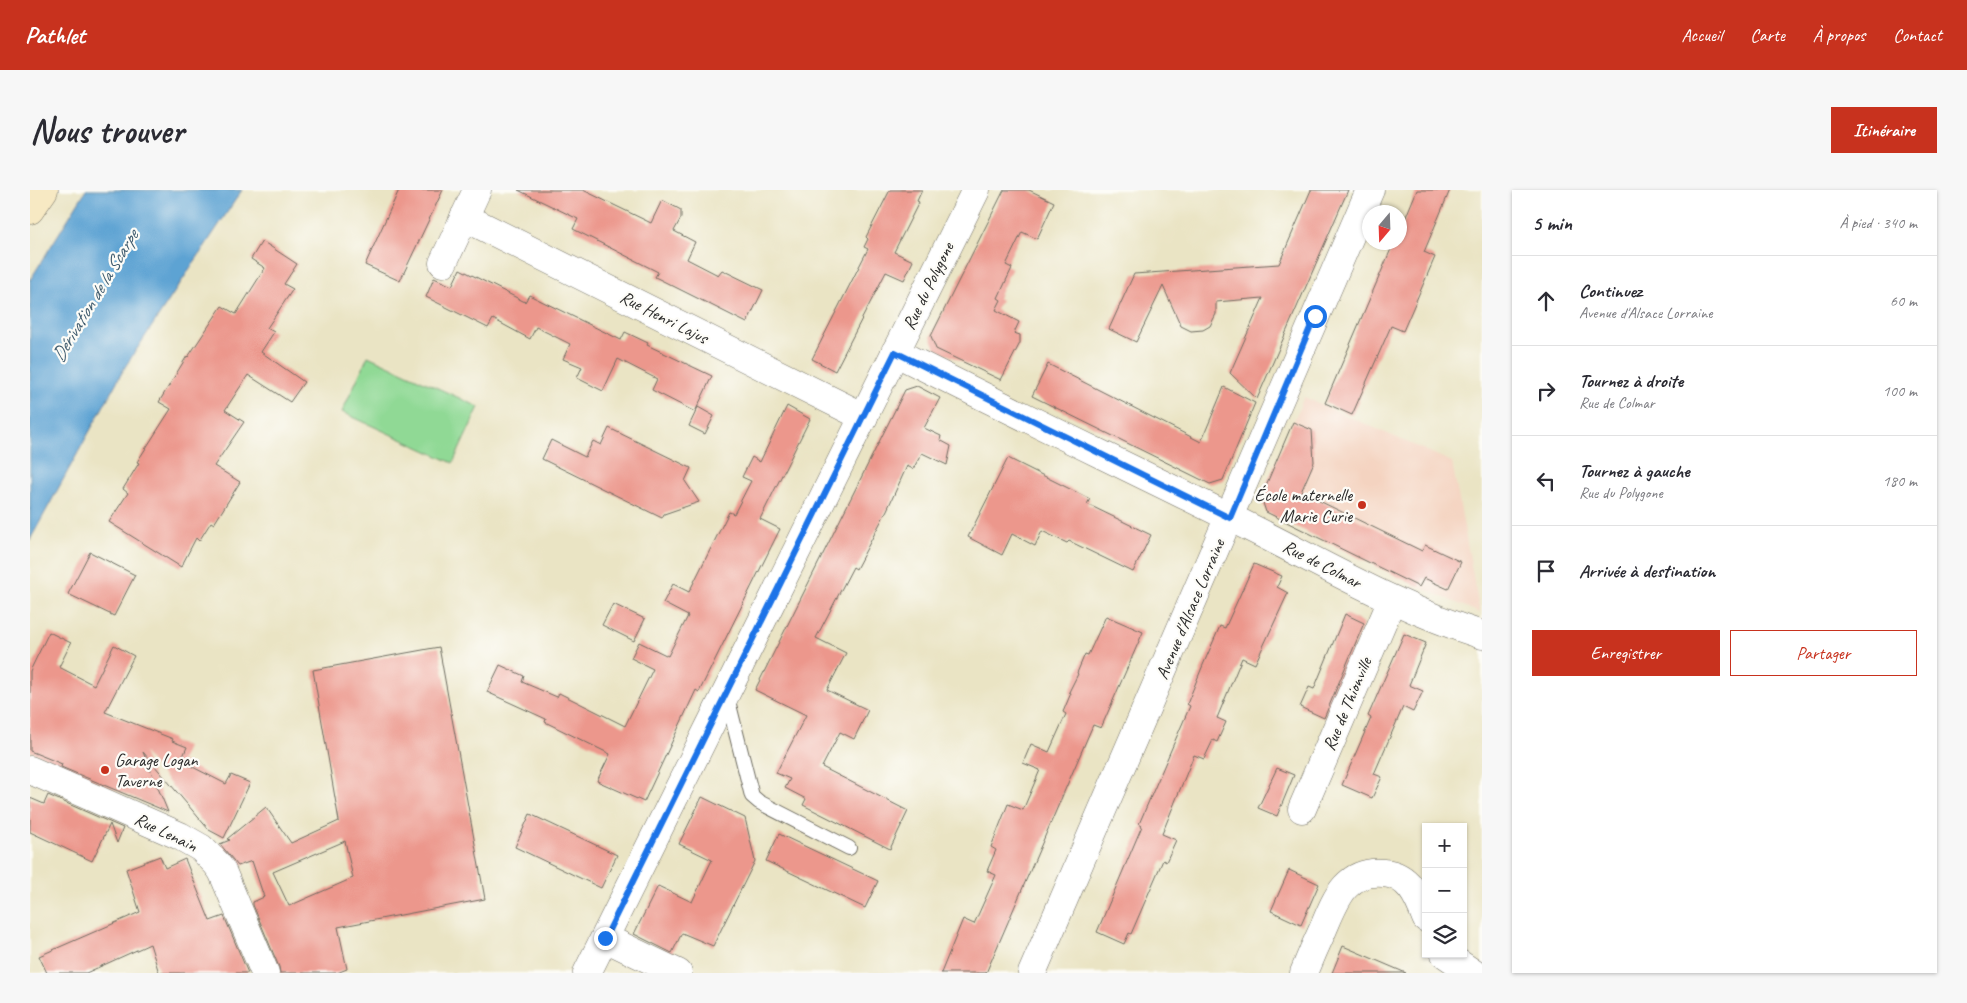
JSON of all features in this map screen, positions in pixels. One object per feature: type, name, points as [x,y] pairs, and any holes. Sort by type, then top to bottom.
[{"type":"main road","points":[[30,210],[44,190]]},
{"type":"street","points":[[443,263],[477,190]]},
{"type":"street","name":"Rue du Polygone","points":[[587,973],[976,190]]},
{"type":"street","name":"Avenue d'Alsace Lorraine","points":[[1032,973],[1370,190]]},
{"type":"street","name":"Rue Henri Lajus","points":[[464,217],[864,417]]},
{"type":"street","name":"Rue de Colmar","points":[[895,352],[1392,600],[1442,622],[1482,636]]},
{"type":"street","name":"Rue de Thionville","points":[[1302,809],[1392,600]]},
{"type":"street","name":"Rue Lenain","points":[[30,770],[180,836],[201,848],[216,863],[226,879],[265,973]]},
{"type":"street","points":[[1304,973],[1334,902],[1341,890],[1362,874],[1388,873],[1400,877],[1408,883],[1414,892],[1424,913]]},
{"type":"street","points":[[605,938],[678,973]]},
{"type":"street","points":[[1450,958],[1473,973]]},
{"type":"lane","points":[[726,694],[752,796],[759,802],[849,848]]},
{"type":"shaded area","name":"École maternelle Marie Curie","points":[[1304,397],[1452,462],[1480,613],[1419,587],[1266,512],[1261,497]]},
{"type":"green space","points":[[368,356],[479,407],[453,463],[342,412]]},
{"type":"water","name":"Dérivation de la Scarpe","points":[[86,190],[242,190],[125,367],[30,540],[30,280]]},
{"type":"building","points":[[399,190],[443,190],[400,281],[365,265]]},
{"type":"building","points":[[518,190],[583,190],[651,223],[662,200],[681,210],[681,218],[674,231],[695,242],[687,259],[718,275],[722,270],[763,290],[747,323],[655,277],[658,272],[573,229],[578,219]]},
{"type":"building","points":[[890,190],[922,190],[917,201],[919,202],[894,252],[913,261],[904,280],[886,272],[835,371],[812,359],[868,249],[864,247],[868,239],[866,237]]},
{"type":"building","points":[[1004,190],[1029,190],[1054,202],[1037,239],[1022,232],[1006,265],[1012,268],[998,298],[1001,300],[996,310],[1019,322],[1014,333],[1020,335],[1020,343],[1001,380],[936,349],[931,336]]},
{"type":"building","points":[[1311,190],[1348,190],[1257,399],[1230,373],[1263,298],[1216,302],[1216,314],[1210,326],[1203,330],[1191,331],[1181,326],[1163,286],[1136,342],[1109,329],[1134,274],[1279,264]]},
{"type":"building","points":[[1417,190],[1450,190],[1424,252],[1435,257],[1403,331],[1391,326],[1352,415],[1325,403],[1391,250],[1407,250],[1407,214]]},
{"type":"building","points":[[262,241],[297,264],[284,284],[293,289],[267,328],[274,332],[261,352],[304,382],[290,402],[248,375],[225,410],[244,422],[214,466],[240,482],[214,524],[211,522],[199,541],[196,538],[181,567],[109,522],[128,493],[123,489],[139,463],[137,462],[171,409],[159,402],[187,356],[222,306],[236,314],[265,268],[251,259]]},
{"type":"building","points":[[460,269],[525,302],[529,295],[621,340],[625,332],[648,343],[647,345],[712,376],[695,412],[652,390],[657,379],[618,359],[603,391],[577,378],[582,367],[563,359],[570,344],[536,327],[530,339],[493,319],[488,328],[426,297],[434,278],[452,286]]},
{"type":"building","points":[[1048,364],[1201,442],[1224,387],[1255,403],[1223,480],[1210,484],[1032,396]]},
{"type":"building","points":[[917,386],[940,398],[924,428],[941,436],[940,440],[951,446],[947,465],[922,453],[913,469],[907,466],[887,510],[856,569],[853,567],[816,638],[846,653],[827,690],[868,710],[854,739],[840,732],[822,767],[908,811],[890,849],[803,805],[806,799],[785,788],[790,779],[776,773],[806,715],[755,690],[905,390]]},
{"type":"building","points":[[787,406],[810,419],[760,519],[780,529],[699,692],[696,690],[644,802],[597,781],[610,754],[545,722],[546,719],[487,692],[500,665],[524,676],[522,682],[557,697],[559,693],[625,726],[653,669],[631,658],[639,642],[668,656],[688,616],[663,603],[673,584],[689,592],[729,512],[734,514],[751,481],[742,477],[752,457],[760,462]]},
{"type":"building","points":[[698,407],[714,416],[705,434],[689,426]]},
{"type":"building","points":[[1293,422],[1312,430],[1314,462],[1301,492],[1422,551],[1425,545],[1461,562],[1448,589],[1424,578],[1419,587],[1266,512],[1261,497]]},
{"type":"building","points":[[609,428],[691,468],[685,481],[699,502],[664,514],[662,518],[542,459],[551,440],[585,457],[593,441],[601,445]]},
{"type":"building","points":[[1008,458],[1090,499],[1087,504],[1151,535],[1133,572],[1069,541],[1067,543],[1042,531],[1035,546],[1012,534],[1002,555],[968,537]]},
{"type":"building","points":[[90,552],[135,575],[114,616],[68,594]]},
{"type":"building","points":[[1254,564],[1282,576],[1277,587],[1288,593],[1255,664],[1242,658],[1217,718],[1226,722],[1217,742],[1213,740],[1204,759],[1194,755],[1162,834],[1176,840],[1166,862],[1163,860],[1131,934],[1129,933],[1124,944],[1097,932],[1142,826],[1139,824],[1190,706],[1187,704],[1203,665],[1220,626],[1225,628]]},
{"type":"building","points":[[613,604],[645,619],[634,641],[602,625]]},
{"type":"building","points":[[1345,614],[1364,623],[1324,718],[1300,707],[1309,687],[1314,689]]},
{"type":"building","points":[[1106,616],[1143,632],[1101,728],[1093,725],[986,973],[941,973],[963,919],[974,924],[996,875],[987,871],[996,850],[991,847],[1008,804],[1023,810],[1040,770],[1023,763],[1031,744],[1049,752],[1066,714],[1063,712],[1071,693],[1069,692],[1085,654],[1088,655]]},
{"type":"building","points":[[49,632],[71,643],[59,667],[94,685],[114,645],[134,656],[105,712],[173,739],[172,741],[187,747],[181,761],[226,784],[231,775],[250,783],[224,838],[209,830],[143,752],[168,812],[61,767],[62,764],[30,751],[30,671]]},
{"type":"building","points":[[1404,634],[1426,643],[1409,685],[1423,691],[1413,712],[1403,707],[1374,774],[1382,777],[1372,798],[1342,785],[1371,718],[1368,716]]},
{"type":"building","points":[[439,647],[485,899],[338,927],[347,969],[337,973],[280,973],[253,905],[253,902],[264,897],[252,861],[238,866],[220,844],[230,840],[227,839],[266,807],[291,843],[339,821],[313,670]],"holes":[[[345,841],[353,878],[289,906],[273,872]]]},
{"type":"building","points":[[1277,768],[1294,775],[1277,816],[1258,808]]},
{"type":"building","points":[[48,795],[123,828],[117,843],[110,824],[92,861],[30,832],[30,798],[44,804]]},
{"type":"building","points":[[702,797],[745,818],[755,861],[713,946],[682,933],[672,953],[634,934],[658,886],[692,902],[712,860],[679,844]]},
{"type":"building","points":[[530,814],[617,855],[601,888],[515,847]]},
{"type":"building","points":[[779,834],[878,881],[865,908],[766,861]]},
{"type":"building","points":[[160,856],[165,868],[185,859],[210,921],[224,916],[248,973],[159,973],[150,944],[86,973],[47,973],[39,956],[140,912],[126,869]]},
{"type":"building","points":[[1289,870],[1319,884],[1301,925],[1271,911]]},
{"type":"building","points":[[1343,946],[1406,973],[1332,973]]},
{"type":"place","name":"École maternelle Marie Curie","points":[[1362,505]]},
{"type":"place","name":"Garage Logan Taverne","points":[[105,770]]},
{"type":"route","points":[[605,938],[895,352],[1230,518],[1315,316]]}]
